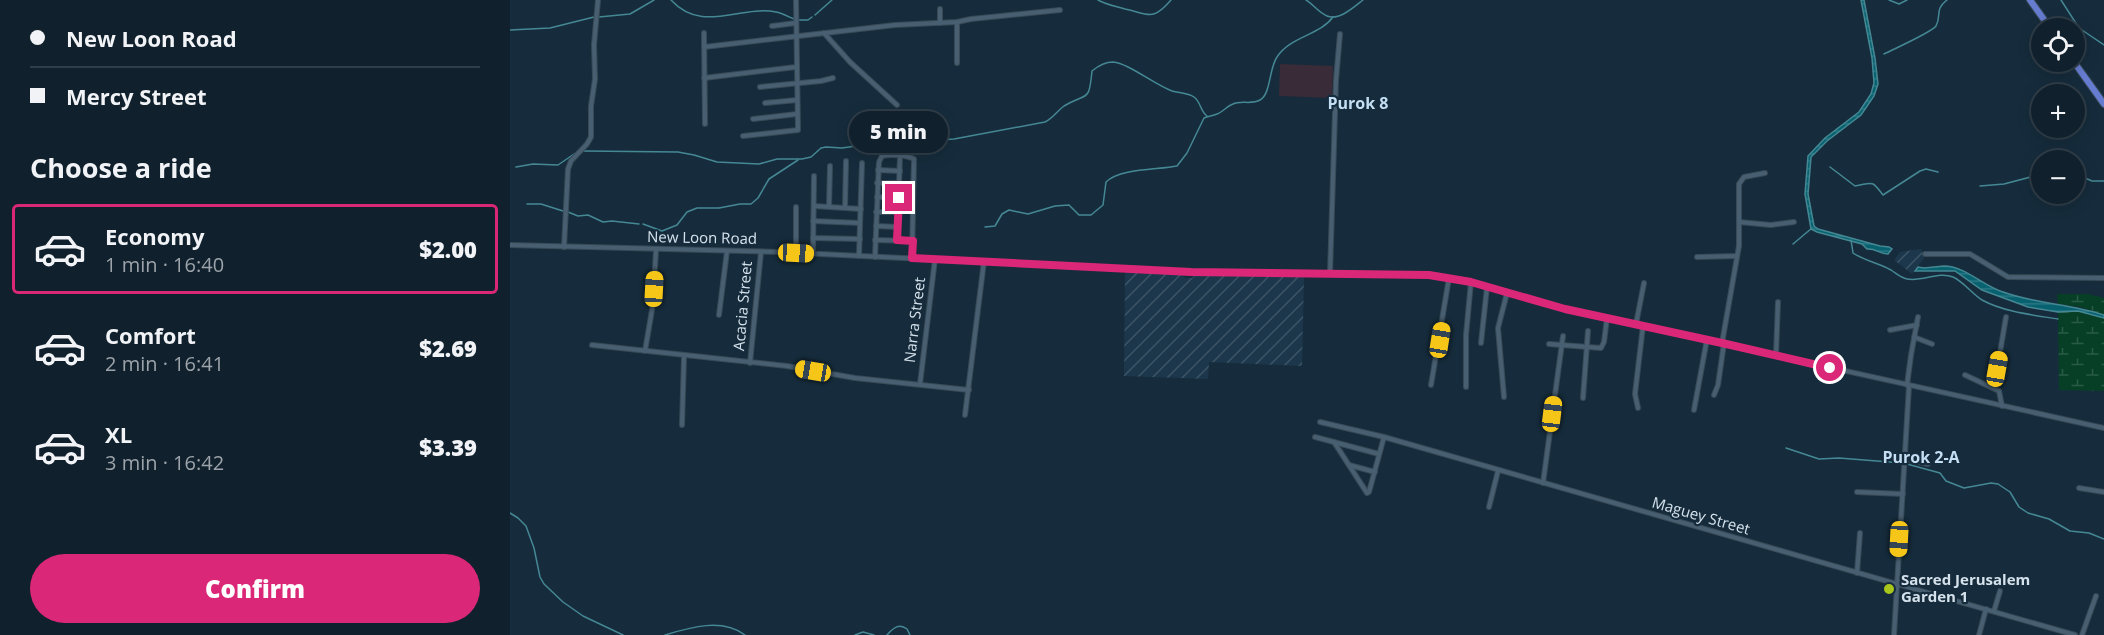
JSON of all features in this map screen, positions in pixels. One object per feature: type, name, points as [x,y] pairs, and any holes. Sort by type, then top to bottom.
[{"type":"highway","points":[[2030,0],[2043,18]]},
{"type":"highway","points":[[2081,72],[2104,104]]},
{"type":"street","points":[[564,247],[568,169],[591,137],[598,0]]},
{"type":"street","points":[[743,136],[798,130],[796,0]]},
{"type":"street","points":[[940,9],[940,23]]},
{"type":"street","points":[[704,47],[1060,10]]},
{"type":"street","points":[[957,22],[957,63]]},
{"type":"street","points":[[772,26],[796,23]]},
{"type":"street","points":[[704,33],[705,124]]},
{"type":"street","points":[[824,33],[837,49],[897,105]]},
{"type":"street","points":[[1330,274],[1336,80],[1340,34]]},
{"type":"street","points":[[704,78],[796,67]]},
{"type":"street","points":[[760,87],[832,78]]},
{"type":"street","points":[[765,103],[797,100]]},
{"type":"street","points":[[753,119],[797,114]]},
{"type":"street","points":[[875,257],[879,160],[882,156],[900,156],[914,158],[912,258]]},
{"type":"street","points":[[897,240],[900,156]]},
{"type":"street","points":[[845,208],[846,161]]},
{"type":"street","points":[[860,256],[862,164]]},
{"type":"street","points":[[829,207],[830,166]]},
{"type":"street","points":[[878,170],[900,171]]},
{"type":"street","points":[[1714,395],[1718,386],[1737,256],[1738,188],[1744,177],[1765,173]]},
{"type":"street","points":[[813,254],[814,176]]},
{"type":"street","points":[[878,183],[899,183]]},
{"type":"street","points":[[877,197],[899,198]]},
{"type":"street","points":[[814,206],[861,209]]},
{"type":"street","points":[[796,207],[796,253]]},
{"type":"street","points":[[876,212],[898,212]]},
{"type":"street","points":[[813,222],[861,223]]},
{"type":"street","points":[[1739,222],[1770,225],[1794,222]]},
{"type":"street","points":[[876,226],[898,227]]},
{"type":"street","points":[[813,238],[860,239]]},
{"type":"street","points":[[875,240],[913,241]]},
{"type":"street","name":"New Loon Road","points":[[510,245],[796,253],[1203,272],[1422,275],[1449,278],[1471,282],[1550,306],[2104,428]]},
{"type":"street","points":[[645,351],[651,323],[656,250]]},
{"type":"street","points":[[719,315],[727,251]]},
{"type":"street","name":"Acacia Street","points":[[750,363],[760,252]]},
{"type":"street","points":[[1925,254],[1970,254],[2008,277],[2104,278]]},
{"type":"street","points":[[1697,257],[1737,256]]},
{"type":"street","name":"Narra Street","points":[[920,384],[935,259]]},
{"type":"street","points":[[965,415],[984,261]]},
{"type":"street","points":[[1431,385],[1449,278]]},
{"type":"street","points":[[1466,387],[1465,346],[1471,282]]},
{"type":"street","points":[[1636,324],[1644,283]]},
{"type":"street","points":[[1481,343],[1487,287]]},
{"type":"street","points":[[1504,397],[1498,328],[1507,293]]},
{"type":"street","points":[[1776,355],[1778,302]]},
{"type":"street","points":[[1894,635],[1908,386],[1918,317]]},
{"type":"street","points":[[1994,388],[2006,317]]},
{"type":"street","points":[[1549,344],[1603,347],[1606,318]]},
{"type":"street","points":[[1890,330],[1917,325]]},
{"type":"street","points":[[1638,408],[1635,394],[1643,326]]},
{"type":"street","points":[[1582,398],[1588,331]]},
{"type":"street","points":[[1543,483],[1563,336]]},
{"type":"street","points":[[1914,337],[1932,344]]},
{"type":"street","points":[[1694,410],[1707,339]]},
{"type":"street","points":[[591,345],[787,366],[855,378],[969,390]]},
{"type":"street","points":[[682,425],[684,356]]},
{"type":"street","points":[[1965,375],[2000,392],[2002,406]]},
{"type":"street","name":"Maguey Street","points":[[1320,422],[1384,437],[2075,635]]},
{"type":"street","points":[[1315,437],[1379,454]]},
{"type":"street","points":[[1334,442],[1367,493],[1370,492],[1384,437]]},
{"type":"street","points":[[1905,459],[1928,464]]},
{"type":"street","points":[[1348,465],[1375,472]]},
{"type":"street","points":[[1489,507],[1498,471]]},
{"type":"street","points":[[2079,488],[2104,492]]},
{"type":"street","points":[[1857,492],[1903,494]]},
{"type":"street","points":[[1857,573],[1860,532]]},
{"type":"street","points":[[1994,611],[2000,591]]},
{"type":"street","points":[[2082,635],[2096,596]]},
{"type":"street","points":[[1979,635],[1986,609]]},
{"type":"shaded area","points":[[1861,0],[1864,0],[1878,84],[1874,96],[1861,115],[1827,141],[1811,157],[1808,194],[1814,226],[1818,229],[1889,247],[1892,249],[1888,254],[1811,229],[1805,194],[1808,156],[1825,138],[1859,112],[1871,94],[1874,83],[1872,58]]},
{"type":"shaded area","points":[[1280,64],[1333,66],[1332,98],[1279,96]]},
{"type":"shaded area","points":[[1921,249],[1924,258],[1912,274],[1894,260],[1900,252]]},
{"type":"shaded area","points":[[1944,266],[1959,269],[2003,292],[2092,311],[2104,315],[2104,318],[2078,311],[2058,312],[2028,307],[1982,290],[1955,271],[1915,271],[1918,267]]},
{"type":"shaded area","points":[[1125,272],[1181,274],[1185,278],[1192,278],[1195,275],[1304,277],[1302,366],[1209,362],[1208,379],[1124,376]]},
{"type":"green space","points":[[2057,294],[2088,294],[2104,298],[2104,315],[2080,307],[2058,304]]},
{"type":"green space","points":[[2069,310],[2104,318],[2104,391],[2059,390],[2058,312]]},
{"type":"waterway","points":[[599,17],[630,14],[654,0]]},
{"type":"waterway","points":[[671,0],[683,10],[695,15],[708,17],[762,11],[778,13],[794,19]]},
{"type":"waterway","points":[[815,15],[832,0]]},
{"type":"waterway","points":[[1098,0],[1150,15],[1165,7],[1171,0]]},
{"type":"waterway","points":[[1306,0],[1321,13],[1332,17],[1346,12],[1363,0]]},
{"type":"waterway","points":[[1889,0],[1899,4],[1907,0]]},
{"type":"waterway","points":[[1884,54],[1933,29],[1938,22],[1939,10],[1947,0]]},
{"type":"waterway","points":[[2061,0],[2079,28],[2104,45]]},
{"type":"waterway","points":[[510,30],[550,28],[594,17]]},
{"type":"waterway","points":[[798,20],[808,20],[812,17]]},
{"type":"waterway","points":[[985,227],[995,226],[1002,214],[1009,210],[1028,214],[1055,206],[1069,205],[1079,215],[1091,215],[1103,205],[1106,182],[1112,177],[1130,172],[1177,166],[1187,153],[1204,118],[1219,113],[1236,103],[1254,102],[1264,97],[1274,62],[1283,50],[1320,28],[1333,17]]},
{"type":"waterway","points":[[584,151],[678,152],[717,162],[759,164],[777,159],[811,157],[821,148],[826,147],[856,146],[887,149],[897,138],[905,135],[924,141],[954,139],[1045,122],[1064,106],[1086,95],[1090,88],[1092,71],[1113,62],[1126,66],[1165,88],[1194,97],[1207,116]]},
{"type":"waterway","points":[[516,167],[533,164],[558,165],[577,152]]},
{"type":"waterway","points":[[643,224],[662,231],[677,225],[687,212],[697,208],[751,204],[758,198],[769,179],[798,160]]},
{"type":"waterway","points":[[1830,167],[1855,186],[1871,183],[1883,195],[1920,171],[1926,169],[1938,172]]},
{"type":"waterway","points":[[1980,186],[2004,184],[2031,177]]},
{"type":"waterway","points":[[2085,178],[2092,181],[2104,181]]},
{"type":"waterway","points":[[527,204],[541,204],[563,211]]},
{"type":"waterway","points":[[568,212],[578,216],[588,215],[603,222],[639,224]]},
{"type":"waterway","points":[[1793,244],[1812,228]]},
{"type":"waterway","points":[[1851,240],[1853,253],[1903,278],[1913,280],[1947,275],[1957,279],[1982,300],[1991,304],[2058,319]]},
{"type":"waterway","points":[[1786,448],[1819,459],[1839,458],[1902,463]]},
{"type":"waterway","points":[[1907,464],[1940,473],[1946,481],[1964,488],[1991,483],[1998,484],[2010,492],[2019,507],[2028,513],[2049,519],[2070,531],[2089,533],[2104,539]]},
{"type":"waterway","points":[[510,513],[526,526],[544,584],[563,602],[583,616],[623,635]]},
{"type":"waterway","points":[[665,635],[685,629],[716,625],[745,635]]},
{"type":"waterway","points":[[887,635],[899,626],[907,629],[910,635]]},
{"type":"waterway","points":[[855,635],[863,632],[874,635]]},
{"type":"place","name":"Sacred Jerusalem Garden 1","points":[[1889,589]]},
{"type":"district","name":"Purok 8","points":[[1358,103]]},
{"type":"district","name":"Purok 2-A","points":[[1921,457]]},
{"type":"route","points":[[899,198],[897,240],[913,241],[912,258],[1191,272],[1429,275],[1471,282],[1535,302],[1830,368]]}]
